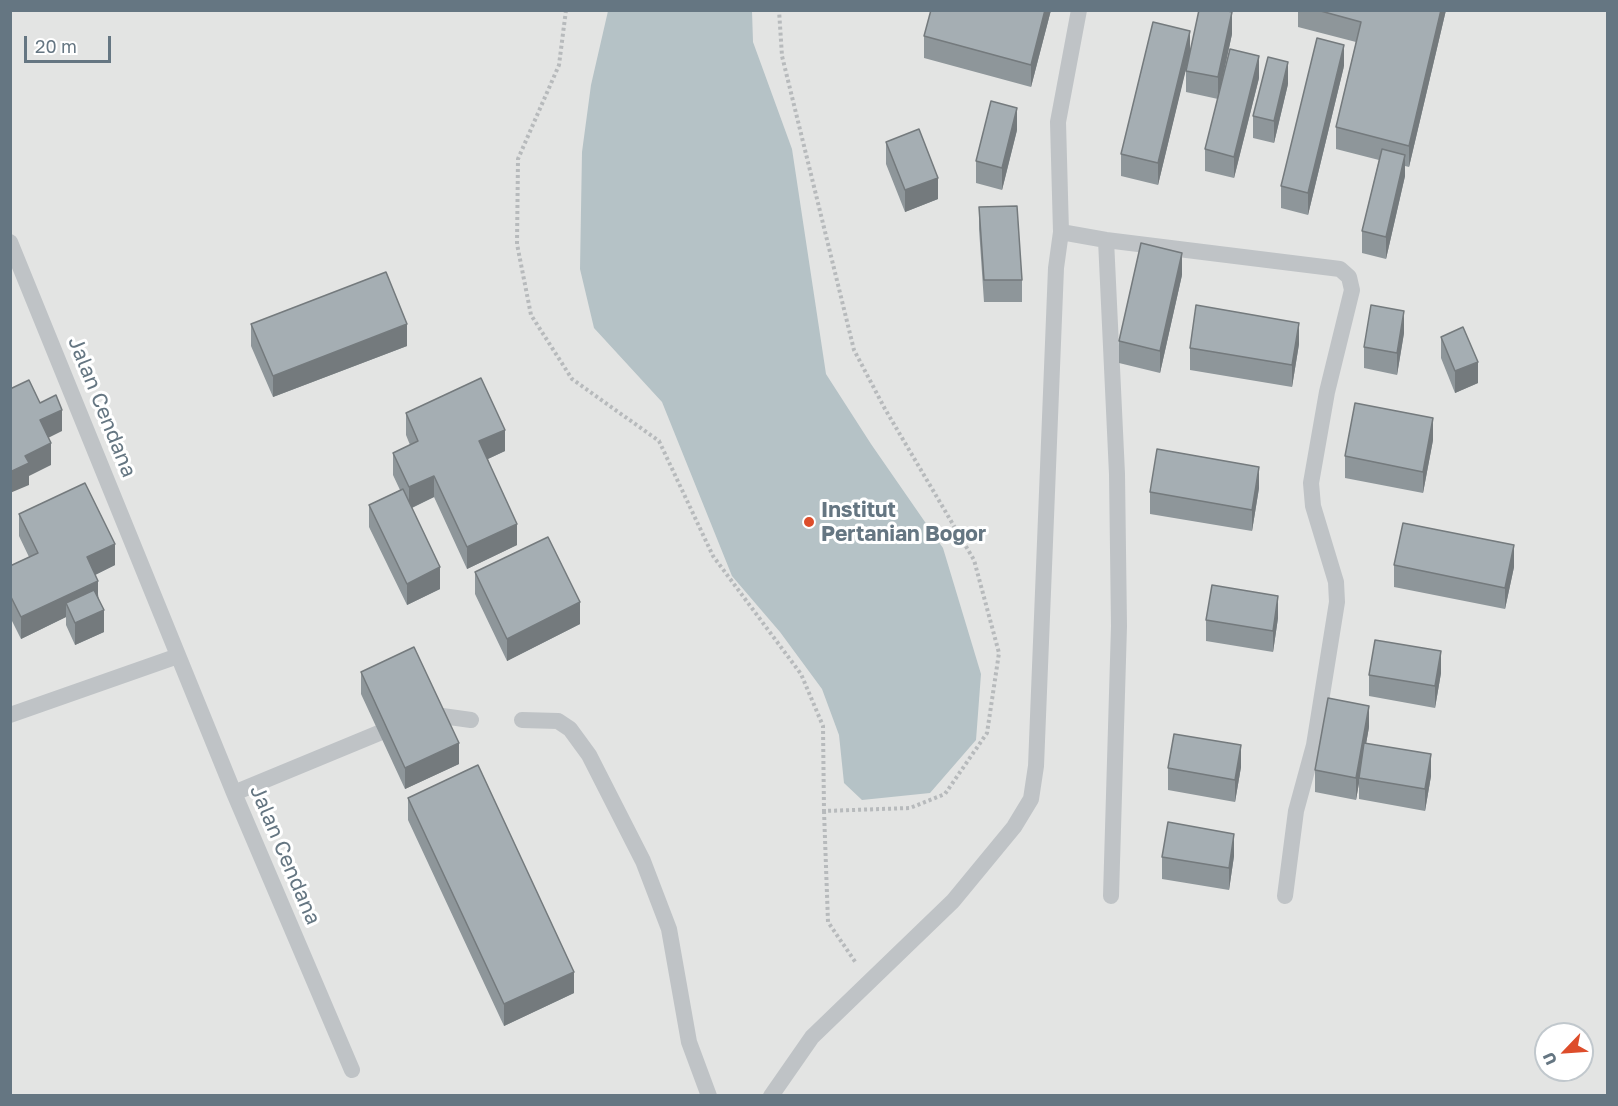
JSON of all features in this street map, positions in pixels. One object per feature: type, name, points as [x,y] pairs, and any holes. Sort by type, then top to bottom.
[{"type":"lane","points":[[771,1095],[812,1037],[953,901],[1014,827],[1031,799],[1036,766],[1056,268],[1061,232],[1058,122],[1079,10]]},
{"type":"lane","points":[[1061,232],[1106,240],[1340,269],[1348,277],[1352,290],[1327,392],[1311,483],[1313,506],[1336,582],[1337,602],[1314,745],[1296,811],[1285,896]]},
{"type":"lane","points":[[1106,240],[1118,474],[1119,626],[1111,896]]},
{"type":"lane","name":"Jalan Cendana","points":[[10,242],[234,793],[352,1070]]},
{"type":"lane","points":[[10,715],[178,656]]},
{"type":"lane","points":[[435,715],[471,720]]},
{"type":"lane","points":[[522,720],[558,721],[570,729],[590,755],[643,861],[669,929],[689,1042],[709,1095]]},
{"type":"lane","points":[[234,793],[379,733]]},
{"type":"path","points":[[567,10],[560,65],[518,159],[517,244],[531,315],[572,379],[659,441],[712,556],[801,674],[823,726],[828,922],[868,982]]},
{"type":"path","points":[[779,10],[782,56],[854,350],[885,409],[974,560],[999,652],[987,734],[945,794],[910,808],[824,811]]},
{"type":"shaded area","name":"Institut Pertanian Bogor","points":[[10,11],[1607,11],[1607,1095],[11,1095]]},
{"type":"shaded area","points":[[608,11],[752,11],[753,42],[792,149],[826,374],[943,548],[981,674],[976,740],[930,793],[862,800],[844,783],[839,735],[822,689],[780,632],[732,576],[662,402],[594,328],[580,269],[582,152],[591,85]]},
{"type":"building","points":[[931,10],[1045,10],[1031,65],[924,36]]},
{"type":"building","points":[[1199,10],[1232,12],[1218,77],[1186,71]]},
{"type":"building","points":[[1317,10],[1441,10],[1409,146],[1336,127],[1361,22]]},
{"type":"building","points":[[1153,22],[1190,31],[1158,163],[1121,154]]},
{"type":"building","points":[[1317,38],[1344,45],[1308,193],[1281,186]]},
{"type":"building","points":[[1230,49],[1259,56],[1234,157],[1205,149]]},
{"type":"building","points":[[1268,57],[1288,62],[1274,121],[1253,116]]},
{"type":"building","points":[[991,101],[1017,108],[1002,168],[976,161]]},
{"type":"building","points":[[919,129],[938,178],[905,190],[886,142]]},
{"type":"building","points":[[1382,149],[1405,155],[1386,237],[1362,231]]},
{"type":"building","points":[[1017,206],[1022,280],[984,280],[979,207]]},
{"type":"building","points":[[1141,243],[1182,253],[1160,351],[1119,341]]},
{"type":"building","points":[[386,272],[407,324],[273,376],[251,324]]},
{"type":"building","points":[[1196,305],[1299,323],[1292,365],[1190,348]]},
{"type":"building","points":[[1371,305],[1404,311],[1397,353],[1364,347]]},
{"type":"building","points":[[1463,327],[1478,362],[1455,371],[1441,337]]},
{"type":"building","points":[[481,378],[505,430],[479,441],[517,524],[467,547],[434,476],[409,487],[393,453],[418,441],[406,413]]},
{"type":"building","points":[[29,380],[40,403],[56,395],[62,410],[40,420],[51,443],[25,456],[29,463],[10,472],[10,389]]},
{"type":"building","points":[[1355,403],[1433,418],[1423,472],[1345,456]]},
{"type":"building","points":[[1157,449],[1259,467],[1252,510],[1150,492]]},
{"type":"building","points":[[85,483],[115,544],[87,557],[98,581],[21,617],[10,595],[10,566],[38,553],[19,514]]},
{"type":"building","points":[[403,489],[440,567],[407,584],[369,505]]},
{"type":"building","points":[[1403,523],[1514,545],[1505,588],[1394,565]]},
{"type":"building","points":[[548,537],[580,602],[507,639],[475,572]]},
{"type":"building","points":[[1212,585],[1278,596],[1273,631],[1206,620]]},
{"type":"building","points":[[94,590],[104,610],[75,623],[66,603]]},
{"type":"building","points":[[1375,640],[1441,651],[1435,686],[1369,675]]},
{"type":"building","points":[[414,647],[459,743],[405,768],[361,672]]},
{"type":"building","points":[[1328,698],[1369,706],[1356,778],[1315,770]]},
{"type":"building","points":[[1174,734],[1241,745],[1235,780],[1168,768]]},
{"type":"building","points":[[1364,743],[1431,754],[1425,789],[1359,778]]},
{"type":"building","points":[[478,765],[574,972],[504,1004],[408,798]]},
{"type":"building","points":[[1168,822],[1234,834],[1229,868],[1162,857]]},
{"type":"place","name":"Institut Pertanian Bogor","points":[[809,522]]}]
